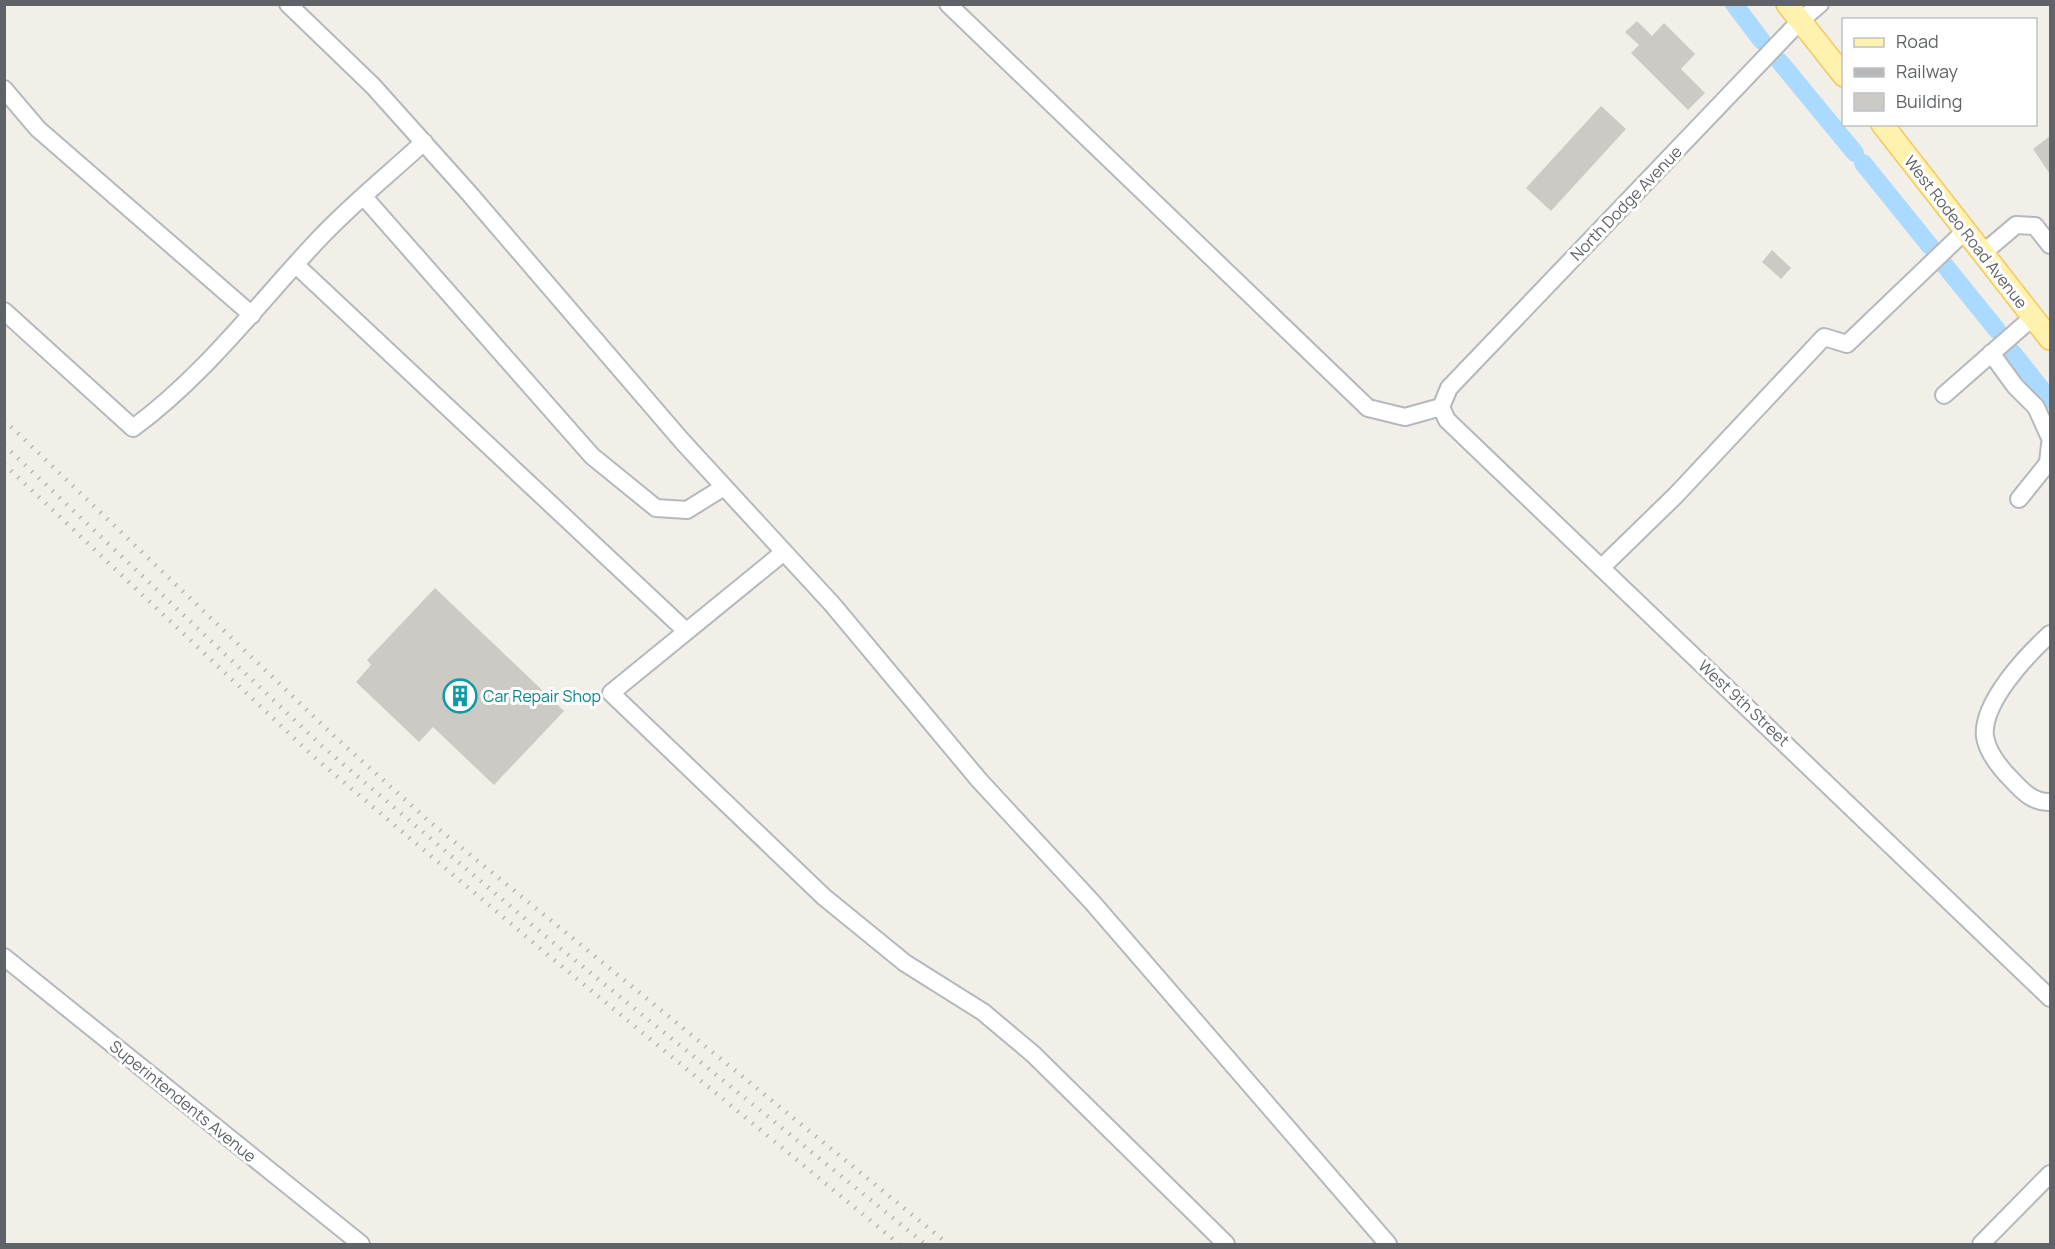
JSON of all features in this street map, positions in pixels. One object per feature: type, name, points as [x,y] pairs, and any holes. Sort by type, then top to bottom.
[{"type":"main road","points":[[1787,4],[1842,74]]},
{"type":"main road","name":"West Rodeo Road Avenue","points":[[1883,126],[2050,339]]},
{"type":"street","points":[[288,4],[373,86],[424,142],[723,487],[832,604],[979,780],[1092,902],[1388,1245]]},
{"type":"street","points":[[948,4],[1368,408],[1405,417],[1441,407]]},
{"type":"street","name":"North Dodge Avenue","points":[[1441,407],[1449,388],[1800,21],[1820,4]]},
{"type":"street","points":[[4,88],[38,129],[252,315]]},
{"type":"street","points":[[4,311],[133,428],[167,400],[252,315],[317,240],[424,142]]},
{"type":"street","points":[[364,197],[592,456],[656,508],[687,510],[723,487]]},
{"type":"street","points":[[1983,253],[2016,225],[2034,226],[2050,246]]},
{"type":"street","points":[[1601,568],[1676,495],[1824,337],[1847,344],[1965,231]]},
{"type":"street","points":[[296,265],[686,632]]},
{"type":"street","points":[[1944,395],[2033,316]]},
{"type":"street","points":[[1991,354],[2015,386],[2036,407],[2050,438]]},
{"type":"street","name":"West 9th Street","points":[[1441,407],[1447,420],[1847,800],[2050,998]]},
{"type":"street","points":[[2019,499],[2048,463],[2050,444]]},
{"type":"street","points":[[784,552],[611,693],[824,897],[905,963],[983,1012],[1033,1054],[1226,1245]]},
{"type":"street","points":[[2050,634],[2028,656],[1997,696],[1988,714],[1985,737],[2001,769],[2026,794],[2041,803],[2050,802]]},
{"type":"street","name":"Superintendents Avenue","points":[[4,957],[361,1245]]},
{"type":"street","points":[[1981,1245],[2050,1174]]},
{"type":"building","points":[[1637,21],[1652,36],[1664,23],[1695,54],[1681,69],[1705,93],[1688,110],[1631,53],[1639,45],[1625,32]]},
{"type":"building","points":[[1601,106],[1626,129],[1551,211],[1526,188]]},
{"type":"building","points":[[2050,136],[2050,174],[2033,149]]},
{"type":"building","points":[[1772,250],[1791,268],[1781,279],[1762,262]]},
{"type":"building","name":"Car Repair Shop","points":[[435,588],[564,711],[494,785],[433,727],[419,742],[356,682],[371,665],[367,660]]},
{"type":"waterway","points":[[1734,4],[1762,41]]},
{"type":"waterway","points":[[1780,62],[1855,153]]},
{"type":"waterway","points":[[1863,163],[1930,246]]},
{"type":"waterway","points":[[1942,262],[1997,330]]},
{"type":"waterway","points":[[2013,353],[2050,400]]},
{"type":"railway","points":[[4,420],[333,735],[430,822],[948,1244]]},
{"type":"railway","points":[[4,445],[323,747],[550,940],[925,1244]]},
{"type":"railway","points":[[4,464],[314,757],[542,950],[899,1244]]},
{"type":"place","name":"Car Repair Shop","points":[[460,696]]}]
